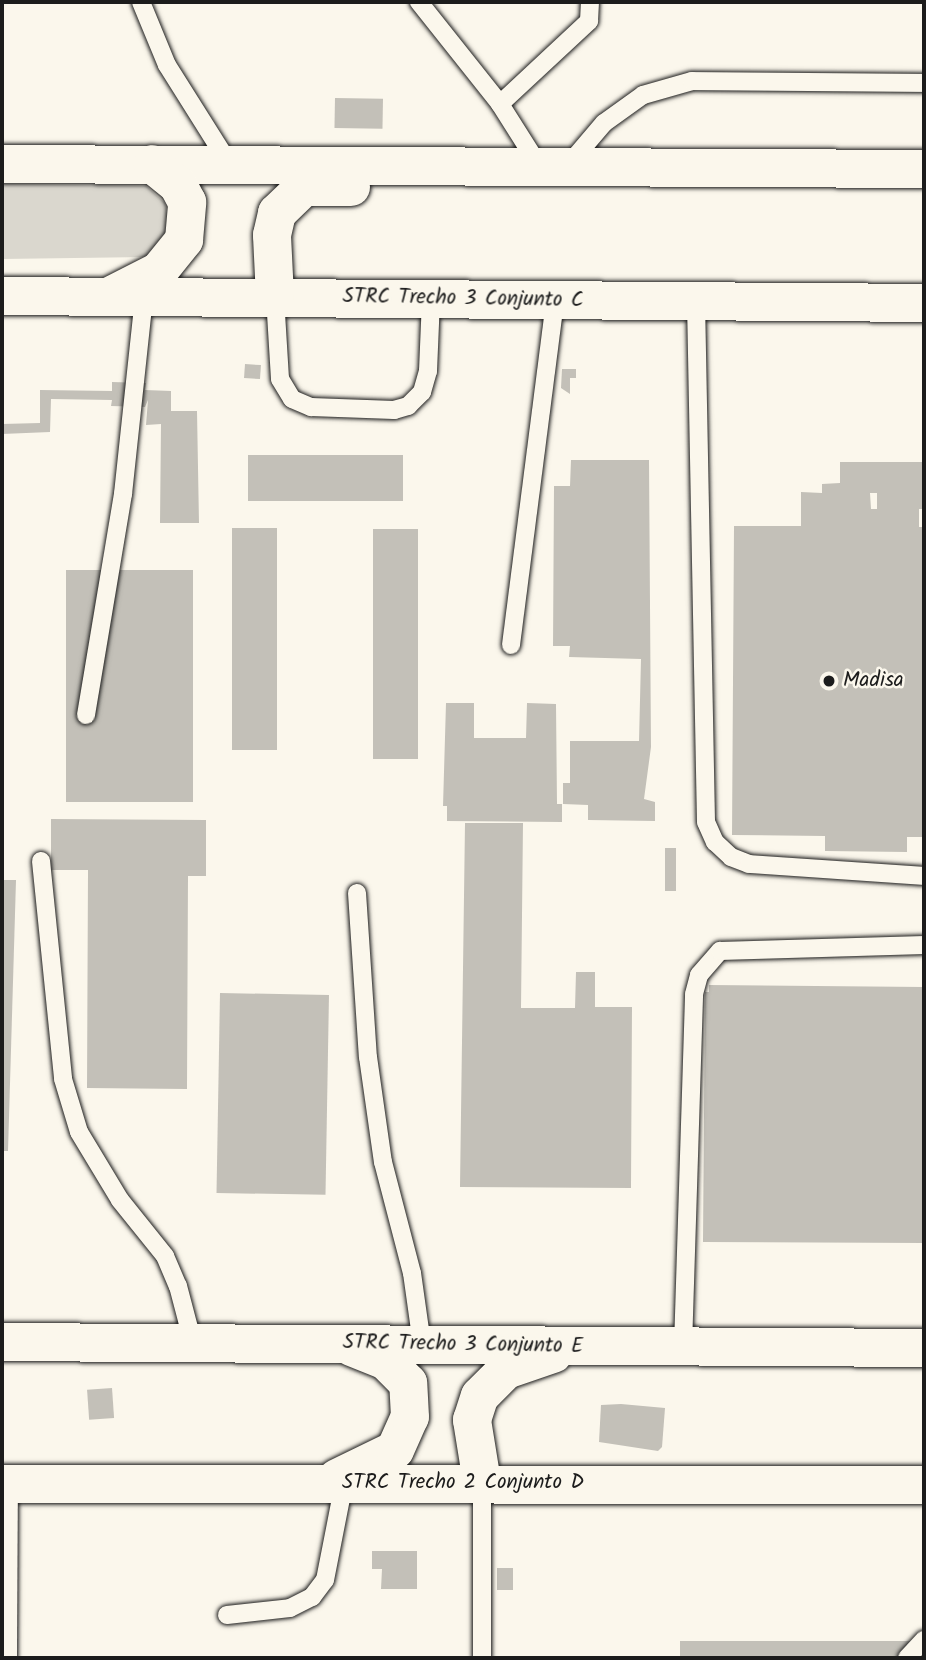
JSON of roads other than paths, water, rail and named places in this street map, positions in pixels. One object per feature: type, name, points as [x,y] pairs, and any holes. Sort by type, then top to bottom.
[{"type":"main road","points":[[2,164],[924,169]]},
{"type":"main road","points":[[127,296],[159,271],[184,240],[187,202],[178,185],[152,164]]},
{"type":"main road","points":[[275,297],[272,235],[277,213],[304,187],[441,186],[543,165]]},
{"type":"main road","name":"STRC Trecho 3 Conjunto C","points":[[2,296],[924,303]]},
{"type":"main road","name":"STRC Trecho 3 Conjunto E","points":[[2,1342],[924,1348]]},
{"type":"main road","points":[[334,1483],[395,1450],[410,1418],[408,1384],[386,1361],[343,1344]]},
{"type":"main road","points":[[482,1482],[472,1420],[486,1386],[506,1370],[578,1346]]},
{"type":"main road","name":"STRC Trecho 2 Conjunto D","points":[[5,1484],[482,1482],[924,1485]]},
{"type":"lane","points":[[141,2],[167,65],[230,165]]},
{"type":"lane","points":[[419,2],[500,104],[543,165],[643,95],[692,81],[924,83]]},
{"type":"lane","points":[[500,104],[589,22],[590,2]]},
{"type":"lane","points":[[86,715],[123,494],[127,296]]},
{"type":"lane","points":[[275,297],[280,379],[292,398],[311,407],[394,410],[408,406],[422,392],[428,371],[431,299]]},
{"type":"lane","points":[[511,645],[555,300]]},
{"type":"lane","points":[[696,301],[706,822],[715,842],[731,857],[749,864],[924,876]]},
{"type":"lane","points":[[41,861],[63,1079],[79,1132],[120,1200],[165,1256],[178,1286],[193,1343]]},
{"type":"lane","points":[[357,893],[368,1057],[383,1162],[412,1273],[422,1344]]},
{"type":"lane","points":[[683,1347],[694,994],[699,975],[720,951],[924,945]]},
{"type":"lane","points":[[482,1482],[482,1658]]},
{"type":"lane","points":[[227,1615],[290,1608],[312,1597],[325,1580],[334,1483]]},
{"type":"lane","points":[[5,1484],[8,1658]]},
{"type":"lane","points":[[907,1658],[924,1640]]},
{"type":"place","name":"Madisa","points":[[829,681]]}]
